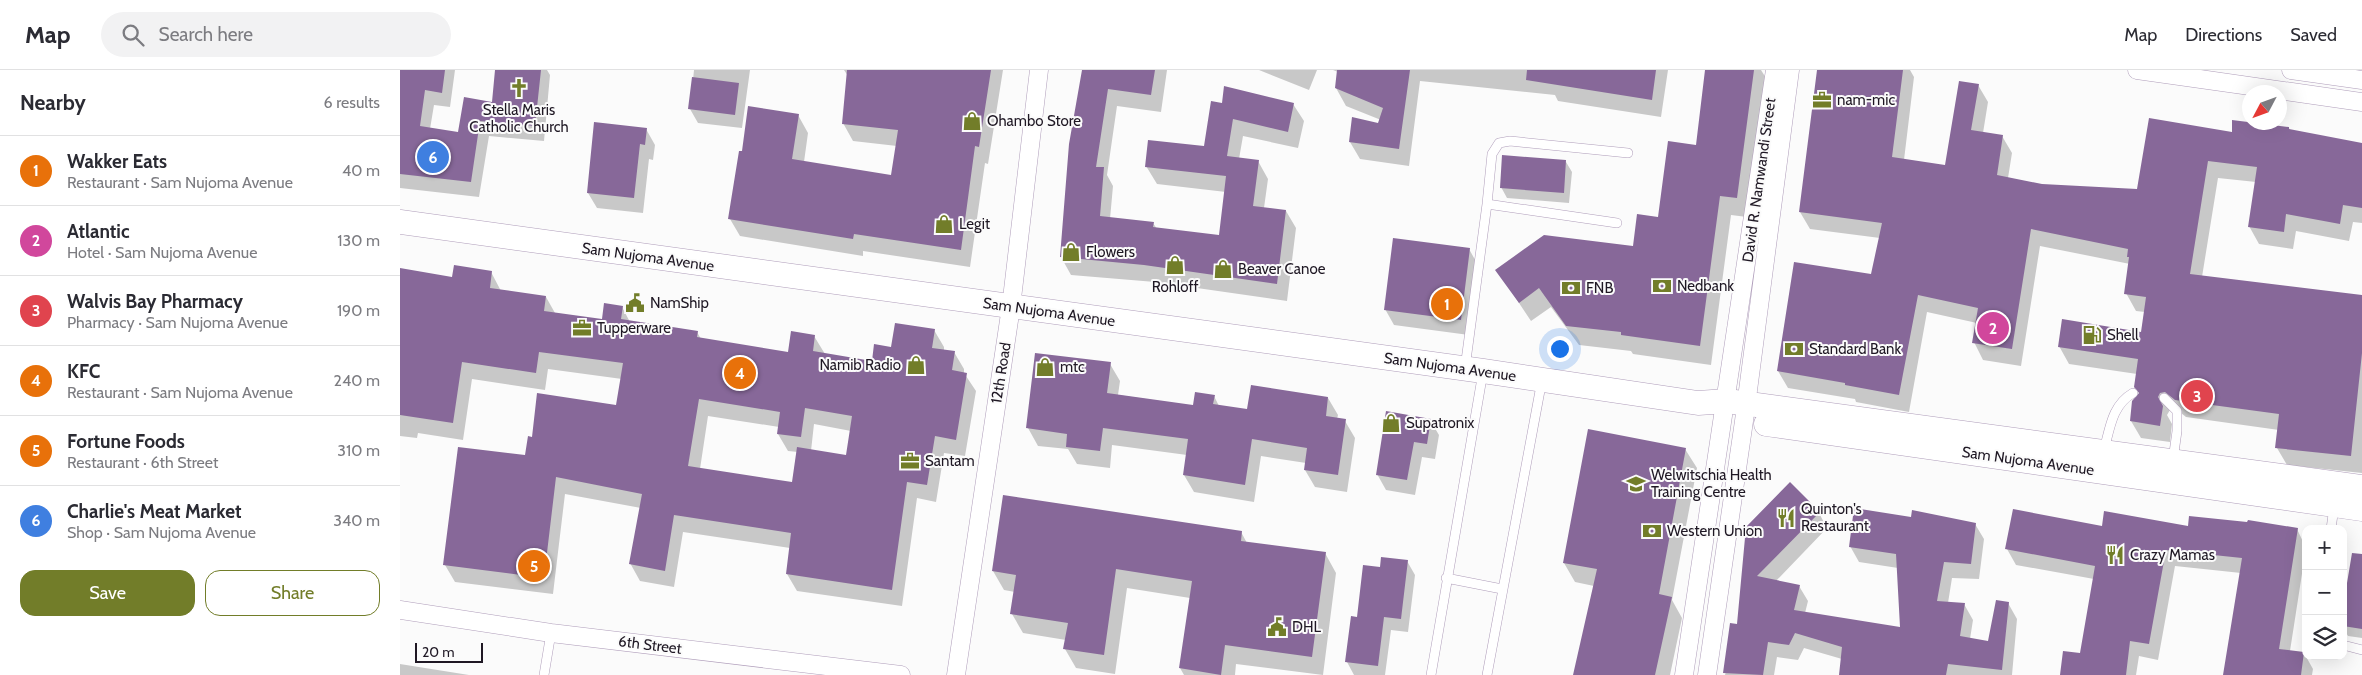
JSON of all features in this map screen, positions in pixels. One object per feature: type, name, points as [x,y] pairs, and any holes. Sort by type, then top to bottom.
[{"type":"main road","name":"Sam Nujoma Avenue","points":[[400,222],[1474,370],[1698,403],[1735,411],[2362,509]]},
{"type":"main road","name":"Sam Nujoma Avenue","points":[[1735,411],[2103,453],[2362,487]]},
{"type":"street","name":"12th Road","points":[[956,675],[1011,307],[1039,70]]},
{"type":"street","name":"David R. Namwandi Street","points":[[1707,675],[1735,411],[1775,70]]},
{"type":"street","name":"David R. Namwandi Street","points":[[1684,675],[1735,411],[1790,70]]},
{"type":"street","points":[[2137,70],[2362,102]]},
{"type":"street","points":[[2291,70],[2345,74],[2362,80]]},
{"type":"street","name":"6th Street","points":[[400,610],[552,633],[901,675]]},
{"type":"lane","points":[[1431,675],[1474,370],[1492,154],[1499,143],[1510,140],[1628,153]]},
{"type":"lane","points":[[1487,204],[1617,223]]},
{"type":"lane","points":[[1487,675],[1542,380]]},
{"type":"lane","points":[[2103,453],[2113,416],[2123,399],[2133,393]]},
{"type":"lane","points":[[2164,398],[2177,411],[2177,431],[2172,462]]},
{"type":"lane","points":[[2331,525],[2334,505]]},
{"type":"lane","points":[[1446,578],[1502,589]]},
{"type":"lane","points":[[544,675],[552,633]]},
{"type":"lane","points":[[2347,646],[2362,650]]},
{"type":"building","points":[[400,70],[445,70],[442,93],[425,90],[420,126],[458,132],[464,97],[492,102],[495,70],[541,70],[535,126],[480,121],[471,182],[400,174]]},
{"type":"building","points":[[847,70],[991,70],[979,147],[975,146],[961,250],[854,234],[853,239],[728,219],[739,151],[742,151],[748,106],[799,114],[792,159],[891,175],[898,130],[842,124]]},
{"type":"building","points":[[1082,70],[1155,70],[1151,95],[1108,89],[1096,167],[1104,167],[1100,216],[1154,222],[1153,227],[1219,235],[1226,176],[1145,167],[1148,140],[1204,146],[1211,101],[1222,103],[1224,86],[1294,103],[1288,132],[1233,119],[1227,156],[1259,160],[1253,206],[1286,210],[1277,284],[1144,265],[1060,257],[1069,144]]},
{"type":"building","points":[[1337,70],[1410,70],[1399,149],[1349,142],[1352,117],[1378,123],[1383,108],[1335,88]]},
{"type":"building","points":[[1527,70],[1656,70],[1652,100],[1526,80]]},
{"type":"building","points":[[1705,70],[1754,70],[1737,198],[1720,196],[1700,346],[1621,335],[1621,332],[1566,326],[1539,288],[1519,303],[1495,270],[1544,235],[1633,246],[1637,214],[1658,217],[1668,141],[1696,145]]},
{"type":"building","points":[[1817,70],[1903,70],[1892,157],[1945,165],[1959,81],[1979,84],[1971,130],[2003,135],[1997,175],[2042,184],[2137,189],[2149,118],[2232,132],[2232,120],[2242,121],[2242,130],[2287,130],[2287,127],[2289,129],[2362,143],[2362,208],[2343,205],[2340,224],[2286,214],[2284,232],[2248,227],[2257,167],[2208,161],[2190,274],[2362,295],[2362,353],[2351,456],[2275,448],[2279,414],[2175,400],[2165,392],[2160,393],[2158,397],[2163,406],[2160,426],[2130,421],[2132,401],[2139,393],[2134,387],[2138,359],[2058,347],[2062,319],[2141,332],[2146,297],[2124,294],[2129,257],[2127,257],[2128,249],[2031,229],[2012,349],[1972,343],[1978,308],[1918,295],[1899,395],[1777,371],[1794,262],[1871,274],[1882,223],[1799,212]]},
{"type":"building","points":[[692,77],[739,83],[735,115],[688,109]]},
{"type":"building","points":[[594,122],[647,128],[645,145],[640,144],[634,198],[587,193]]},
{"type":"building","points":[[1502,155],[1566,160],[1564,193],[1500,188]]},
{"type":"building","points":[[1393,238],[1470,248],[1461,320],[1384,310]]},
{"type":"building","points":[[454,265],[492,271],[490,288],[546,296],[544,311],[602,319],[604,303],[623,306],[621,319],[698,331],[697,337],[788,352],[791,331],[815,335],[813,351],[872,361],[874,344],[891,347],[895,323],[935,329],[932,348],[955,351],[952,370],[967,373],[956,440],[935,436],[927,485],[907,482],[892,590],[786,574],[791,533],[674,515],[665,571],[629,564],[642,494],[556,477],[544,578],[443,565],[458,447],[525,455],[528,436],[532,437],[537,393],[616,405],[623,363],[539,352],[536,373],[462,362],[453,423],[400,415],[400,268],[452,277]],"holes":[[[699,399],[780,412],[777,434],[801,437],[805,408],[852,416],[846,455],[797,447],[792,482],[688,466]]]},
{"type":"building","points":[[1035,353],[1111,362],[1107,393],[1193,405],[1195,392],[1215,395],[1213,404],[1247,409],[1251,385],[1328,397],[1326,416],[1346,419],[1338,475],[1304,470],[1307,448],[1252,439],[1245,485],[1183,475],[1188,439],[1103,428],[1100,451],[1066,447],[1067,434],[1026,428]]},
{"type":"building","points":[[1386,411],[1431,419],[1427,444],[1414,442],[1407,480],[1376,475]]},
{"type":"building","points":[[1588,429],[1686,448],[1659,594],[1672,597],[1655,675],[1573,675],[1597,569],[1563,563]]},
{"type":"building","points":[[1790,482],[1820,512],[1757,576],[1800,585],[1794,610],[1900,627],[1896,554],[1849,547],[1854,508],[1911,517],[1912,510],[1976,523],[1971,564],[1944,562],[1937,601],[1965,603],[1960,636],[1988,641],[1996,600],[2009,602],[2002,670],[1948,664],[1946,675],[1839,675],[1842,647],[1795,633],[1789,645],[1768,642],[1763,675],[1723,673],[1730,623],[1737,624],[1746,527]]},
{"type":"building","points":[[1003,495],[1242,531],[1241,541],[1326,552],[1312,657],[1225,645],[1221,675],[1179,668],[1192,581],[1116,569],[1104,655],[1063,649],[1068,623],[1010,614],[1016,575],[992,571]]},
{"type":"building","points":[[2013,509],[2102,526],[2104,511],[2188,526],[2189,516],[2247,522],[2248,520],[2298,528],[2279,649],[2302,652],[2301,675],[2223,675],[2242,558],[2166,550],[2149,644],[2130,641],[2126,675],[2060,675],[2063,651],[2080,653],[2095,566],[2005,549]]},
{"type":"building","points":[[2352,553],[2362,554],[2362,629],[2347,627],[2347,583]]},
{"type":"building","points":[[1381,557],[1408,560],[1401,619],[1384,617],[1378,666],[1345,662],[1351,616],[1357,617],[1363,565],[1380,567]]},
{"type":"place","name":"Stella Maris Catholic Church","points":[[519,88]]},
{"type":"place","name":"nam-mic","points":[[1822,100]]},
{"type":"place","name":"Ohambo Store","points":[[972,121]]},
{"type":"place","name":"Charlie's Meat Market","points":[[433,157]]},
{"type":"place","name":"Legit","points":[[944,224]]},
{"type":"place","name":"Flowers","points":[[1071,252]]},
{"type":"place","name":"Rohloff","points":[[1175,265]]},
{"type":"place","name":"Beaver Canoe","points":[[1223,269]]},
{"type":"place","name":"Nedbank","points":[[1662,286]]},
{"type":"place","name":"FNB","points":[[1571,288]]},
{"type":"place","name":"NamShip","points":[[635,303]]},
{"type":"place","name":"Wakker Eats","points":[[1447,304]]},
{"type":"place","name":"Tupperware","points":[[582,328]]},
{"type":"place","name":"Atlantic","points":[[1993,328]]},
{"type":"place","name":"Shell","points":[[2092,335]]},
{"type":"place","name":"Standard Bank","points":[[1794,349]]},
{"type":"place","name":"Namib Radio","points":[[916,365]]},
{"type":"place","name":"mtc","points":[[1045,367]]},
{"type":"place","name":"KFC","points":[[740,373]]},
{"type":"place","name":"Walvis Bay Pharmacy","points":[[2197,396]]},
{"type":"place","name":"Supatronix","points":[[1391,423]]},
{"type":"place","name":"Santam","points":[[910,461]]},
{"type":"place","name":"Welwitschia Health Training Centre","points":[[1636,484]]},
{"type":"place","name":"Quinton's Restaurant","points":[[1786,518]]},
{"type":"place","name":"Western Union","points":[[1652,531]]},
{"type":"place","name":"Crazy Mamas","points":[[2115,555]]},
{"type":"place","name":"Fortune Foods","points":[[534,566]]},
{"type":"place","name":"DHL","points":[[1277,627]]}]
